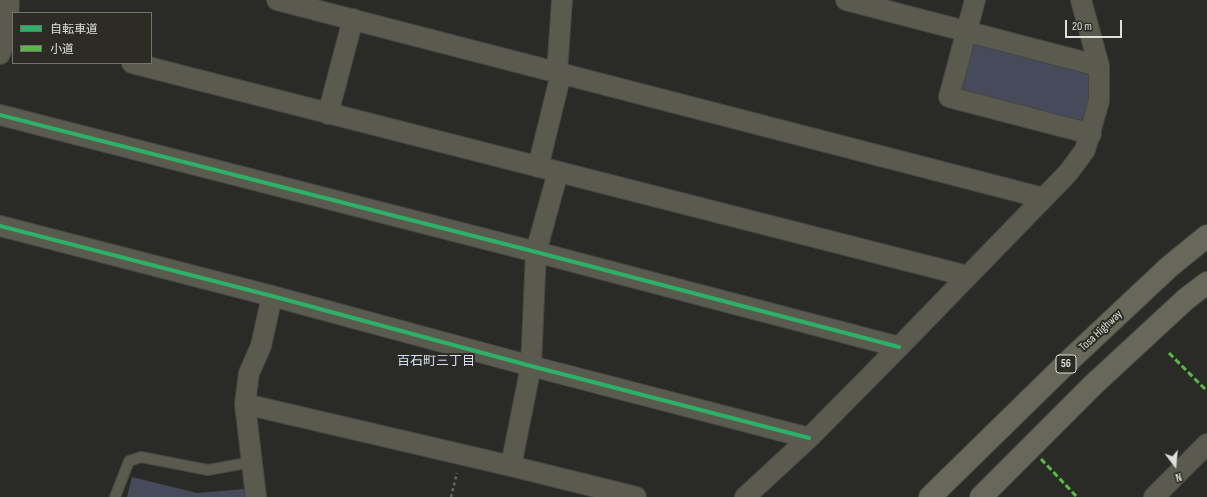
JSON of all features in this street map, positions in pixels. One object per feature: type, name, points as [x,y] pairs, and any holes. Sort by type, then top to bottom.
[{"type":"highway","name":"Tosa Highway","points":[[930,497],[1078,352],[1169,267],[1207,236]]},
{"type":"highway","points":[[981,497],[1093,385],[1186,299],[1207,283]]},
{"type":"street","points":[[0,54],[10,32],[9,0]]},
{"type":"street","points":[[277,0],[344,11],[559,74],[1043,198]]},
{"type":"street","points":[[538,167],[559,74],[562,0]]},
{"type":"street","points":[[846,0],[1099,66]]},
{"type":"street","points":[[975,0],[949,97],[1091,134]]},
{"type":"street","points":[[745,497],[809,438],[1068,173],[1085,150],[1100,101],[1099,66],[1081,0]]},
{"type":"street","points":[[328,114],[344,11]]},
{"type":"street","points":[[136,64],[967,276]]},
{"type":"street","points":[[0,115],[899,346]]},
{"type":"street","points":[[511,466],[531,366],[536,252],[558,172]]},
{"type":"street","points":[[0,226],[272,296],[531,366],[809,438]]},
{"type":"street","points":[[256,497],[246,404],[249,373],[261,346],[272,296]]},
{"type":"street","points":[[246,404],[636,497]]},
{"type":"street","points":[[1154,497],[1207,444]]},
{"type":"lane","points":[[115,497],[129,461],[141,457],[208,470],[252,462]]},
{"type":"path","points":[[451,497],[457,471]]},
{"type":"shaded area","points":[[972,37],[1085,69],[1092,82],[1089,117],[1077,122],[960,92]]},
{"type":"shaded area","points":[[132,477],[197,493],[245,489],[247,497],[127,497]]},
{"type":"marked path","points":[[1169,353],[1207,391]]},
{"type":"marked path","points":[[1041,459],[1077,497]]},
{"type":"cycle path","points":[[0,115],[536,252],[899,347]]},
{"type":"cycle path","points":[[0,226],[272,296],[531,366],[809,438]]},
{"type":"district","name":"百石町三丁目","points":[[436,362]]}]
